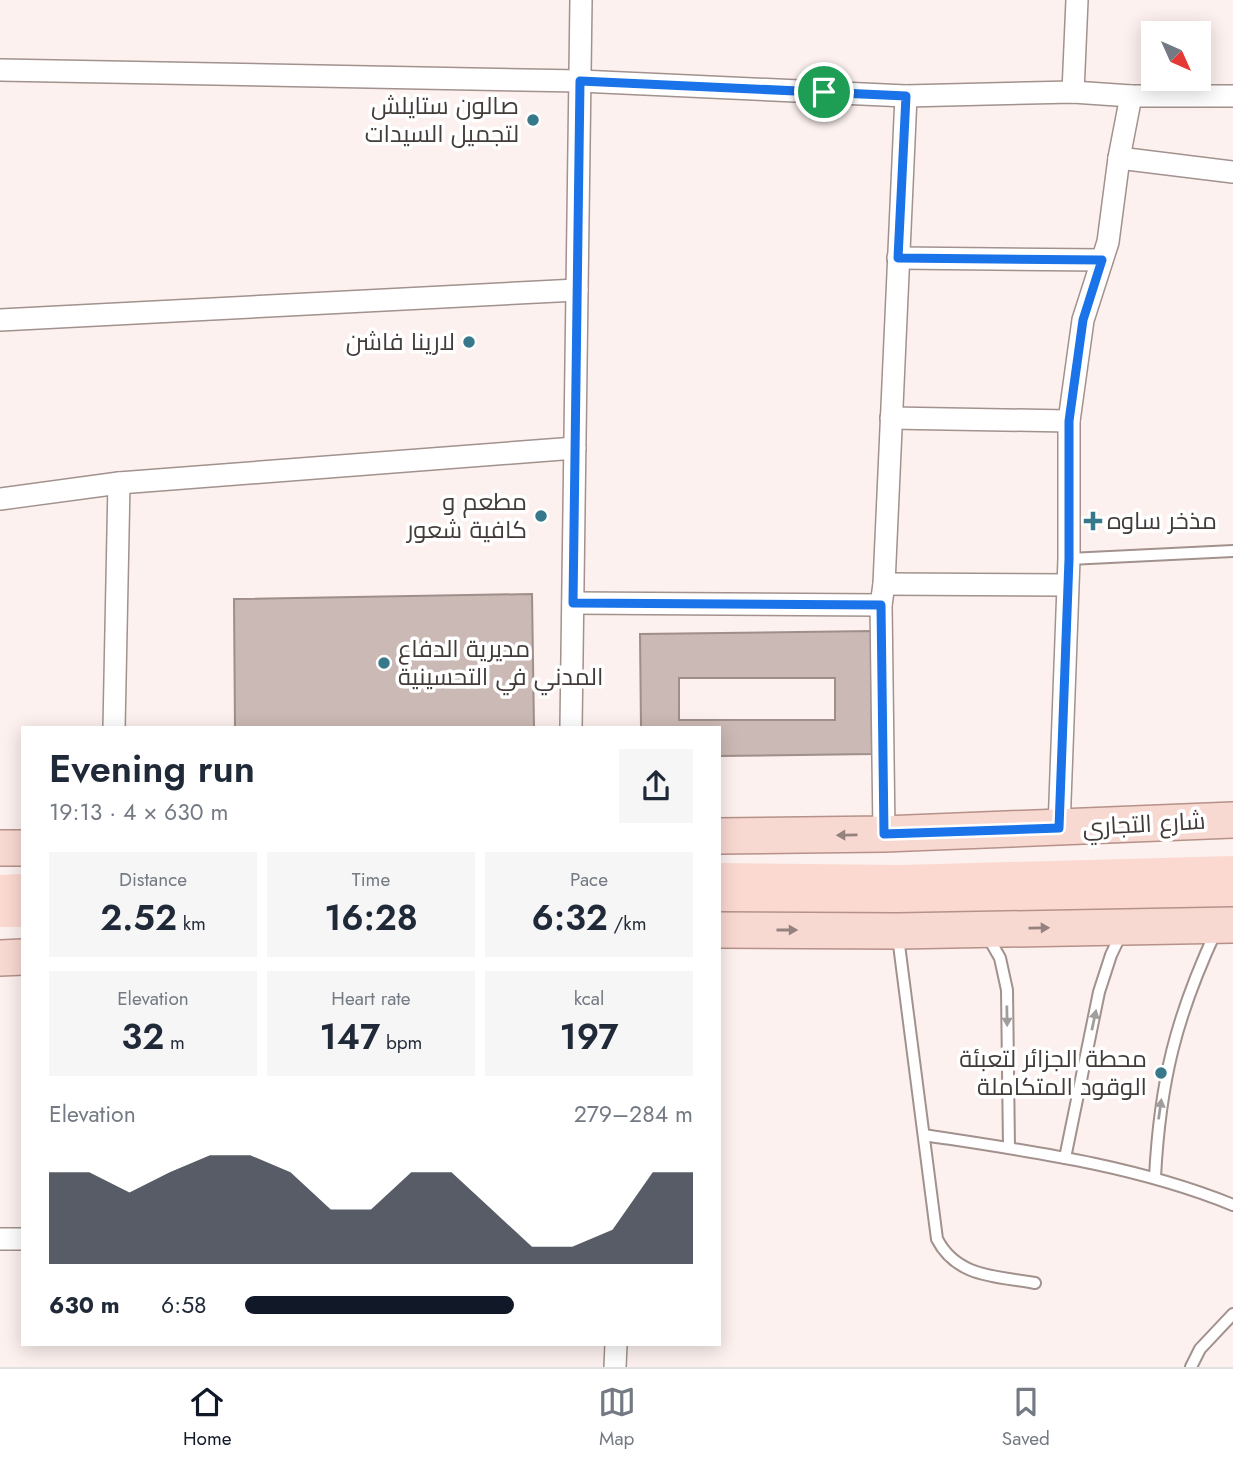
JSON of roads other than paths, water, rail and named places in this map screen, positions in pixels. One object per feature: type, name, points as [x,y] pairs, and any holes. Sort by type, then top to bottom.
[{"type":"main road","name":"شارع التجاري","points":[[721,836],[884,834],[1233,820]]},
{"type":"main road","points":[[0,848],[21,848]]},
{"type":"main road","points":[[721,930],[898,931],[1226,925]]},
{"type":"main road","points":[[0,958],[21,957]]},
{"type":"street","points":[[571,726],[581,0]]},
{"type":"street","points":[[1073,92],[1077,0]]},
{"type":"street","points":[[0,70],[580,81],[906,96],[1073,92],[1131,96],[1233,96]]},
{"type":"street","points":[[884,834],[883,594],[906,96]]},
{"type":"street","points":[[1059,828],[1069,559],[1069,421],[1083,320],[1108,242],[1119,158],[1131,96]]},
{"type":"street","points":[[1119,158],[1233,172]]},
{"type":"street","points":[[898,258],[1102,260]]},
{"type":"street","points":[[0,320],[577,289]]},
{"type":"street","points":[[891,418],[1069,421]]},
{"type":"street","points":[[0,499],[119,483],[575,448]]},
{"type":"street","points":[[114,726],[119,483]]},
{"type":"street","points":[[573,603],[883,594],[1067,585]]},
{"type":"street","points":[[0,1238],[21,1239]]},
{"type":"street","points":[[615,1367],[616,1346]]},
{"type":"lane","points":[[1069,559],[1233,551]]},
{"type":"lane","points":[[1155,1177],[1158,1125],[1168,1061],[1178,1023],[1195,975],[1226,925]]},
{"type":"lane","points":[[1065,1158],[1099,992],[1111,955],[1125,927]]},
{"type":"lane","points":[[982,929],[1000,958],[1007,990],[1009,1148]]},
{"type":"lane","points":[[898,931],[937,1239],[951,1260],[968,1270],[1035,1283]]},
{"type":"lane","points":[[924,1135],[1065,1158],[1155,1177],[1233,1205]]},
{"type":"lane","points":[[1191,1367],[1200,1349],[1233,1314]]},
{"type":"place","name":"صالون ستايلش لتجميل السيدات","points":[[533,120]]},
{"type":"place","name":"لارينا فاشن","points":[[469,342]]},
{"type":"place","name":"مطعم و كافية شعور","points":[[541,516]]},
{"type":"place","name":"مذخر ساوه","points":[[1093,521]]},
{"type":"place","name":"مديرية الدفاع المدني في التحسينية","points":[[384,663]]},
{"type":"place","name":"محطة الجزائر لتعبئة الوقود المتكاملة","points":[[1161,1073]]}]
